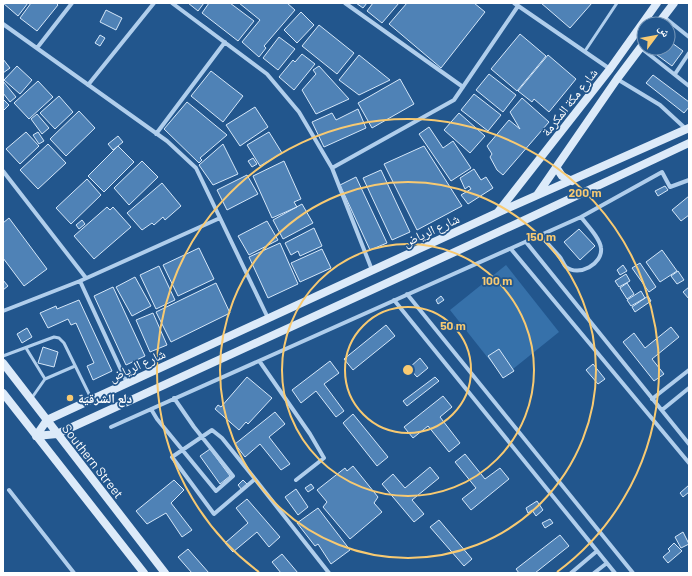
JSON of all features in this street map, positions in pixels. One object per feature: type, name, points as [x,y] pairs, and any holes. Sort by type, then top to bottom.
[{"type":"main road","name":"شارع مكة المكرمة","points":[[497,213],[610,69],[657,3]]},
{"type":"main road","points":[[665,16],[674,3]]},
{"type":"main road","name":"شارع مكة المكرمة","points":[[536,196],[636,53]]},
{"type":"main road","name":"شارع الرياض","points":[[47,420],[497,213],[572,181],[688,128]]},
{"type":"main road","points":[[36,436],[57,434],[529,218],[689,143]]},
{"type":"main road","points":[[634,153],[631,161],[635,167]]},
{"type":"main road","points":[[556,167],[562,176],[572,181]]},
{"type":"main road","name":"Southern Street","points":[[3,363],[165,573]]},
{"type":"main road","points":[[3,393],[144,573]]},
{"type":"main road","points":[[36,436],[47,420]]},
{"type":"street","points":[[37,48],[72,3]]},
{"type":"street","points":[[88,85],[154,3]]},
{"type":"street","points":[[172,3],[225,42],[271,79],[299,112],[332,168],[372,270]]},
{"type":"street","points":[[345,3],[463,88]]},
{"type":"street","points":[[332,168],[454,100],[516,4],[610,69]]},
{"type":"street","points":[[3,24],[156,134],[196,168],[268,318]]},
{"type":"street","points":[[676,27],[689,37]]},
{"type":"street","points":[[156,134],[225,42]]},
{"type":"street","points":[[675,74],[689,53]]},
{"type":"street","points":[[655,56],[675,74],[687,80],[689,86]]},
{"type":"street","points":[[617,79],[660,105],[688,128]]},
{"type":"street","points":[[3,171],[86,278]]},
{"type":"street","points":[[111,427],[174,398],[260,362],[407,294],[541,236],[581,217],[662,172],[670,187],[689,180]]},
{"type":"street","points":[[541,236],[561,258],[566,266],[575,271],[586,270],[594,264],[601,254],[601,247],[581,217]]},
{"type":"street","points":[[3,311],[80,281],[220,218]]},
{"type":"street","points":[[526,242],[689,444]]},
{"type":"street","points":[[511,249],[689,463]]},
{"type":"street","points":[[80,281],[127,383]]},
{"type":"street","points":[[407,294],[632,573]]},
{"type":"street","points":[[394,300],[615,573]]},
{"type":"street","points":[[260,362],[310,434],[324,458],[296,480]]},
{"type":"street","points":[[652,399],[689,370]]},
{"type":"street","points":[[662,410],[689,388]]},
{"type":"street","points":[[151,409],[157,419],[216,491],[234,476],[201,436],[174,398]]},
{"type":"street","points":[[255,480],[214,514],[172,457],[201,436],[212,430],[216,432],[255,480],[329,573]]},
{"type":"street","points":[[9,490],[74,573]]},
{"type":"street","points":[[571,573],[598,551]]},
{"type":"street","points":[[594,573],[606,563]]},
{"type":"lane","points":[[585,51],[617,3]]},
{"type":"lane","points":[[3,356],[54,337],[59,338],[64,343],[92,399]]},
{"type":"lane","points":[[26,348],[45,380]]},
{"type":"lane","points":[[31,399],[45,380],[75,366]]},
{"type":"shaded area","points":[[506,265],[559,332],[503,377],[450,310]]},
{"type":"building","points":[[3,3],[28,3],[18,16]]},
{"type":"building","points":[[31,3],[56,3],[58,5],[37,31],[20,18]]},
{"type":"building","points":[[188,3],[204,3],[198,11]]},
{"type":"building","points":[[209,3],[230,3],[254,21],[238,41],[202,13]]},
{"type":"building","points":[[239,3],[287,3],[295,10],[264,46],[266,48],[259,57],[242,42],[260,20]]},
{"type":"building","points":[[356,3],[367,3],[363,8]]},
{"type":"building","points":[[373,3],[399,3],[382,23],[367,11]]},
{"type":"building","points":[[407,3],[474,3],[485,12],[441,68],[389,24]]},
{"type":"building","points":[[541,3],[592,3],[570,28]]},
{"type":"building","points":[[106,10],[122,18],[116,30],[100,22]]},
{"type":"building","points":[[301,12],[314,25],[297,43],[284,30]]},
{"type":"building","points":[[319,25],[354,53],[337,74],[302,46]]},
{"type":"building","points":[[520,34],[546,56],[517,91],[491,69]]},
{"type":"building","points":[[100,35],[105,38],[100,46],[95,43]]},
{"type":"building","points":[[279,37],[295,49],[278,70],[263,58]]},
{"type":"building","points":[[676,46],[683,51],[672,66],[658,56],[676,56]]},
{"type":"building","points":[[302,54],[315,64],[294,90],[279,77],[293,60],[295,62]]},
{"type":"building","points":[[359,55],[390,80],[359,95],[339,80]]},
{"type":"building","points":[[548,55],[576,79],[549,112],[534,99],[532,102],[518,91]]},
{"type":"building","points":[[3,59],[10,68],[3,73]]},
{"type":"building","points":[[17,66],[32,80],[20,94],[4,80]]},
{"type":"building","points":[[319,66],[349,99],[316,114],[302,90],[316,74],[313,70]]},
{"type":"building","points":[[211,71],[243,96],[223,122],[191,96]]},
{"type":"building","points":[[489,74],[516,95],[503,112],[476,90]]},
{"type":"building","points":[[653,75],[689,102],[689,107],[684,113],[646,83]]},
{"type":"building","points":[[400,79],[414,104],[372,128],[358,103]]},
{"type":"building","points":[[3,81],[16,97],[10,102],[3,93]]},
{"type":"building","points":[[38,81],[53,97],[29,119],[14,103]]},
{"type":"building","points":[[474,94],[501,115],[488,131],[461,110]]},
{"type":"building","points":[[59,96],[73,112],[55,129],[40,113]]},
{"type":"building","points":[[522,98],[549,122],[503,175],[497,170],[490,157],[492,154],[487,146],[509,120],[520,129],[510,112]]},
{"type":"building","points":[[3,99],[9,105],[3,111]]},
{"type":"building","points":[[187,102],[227,135],[200,158],[202,160],[199,163],[164,129]]},
{"type":"building","points":[[255,107],[268,127],[240,146],[226,125]]},
{"type":"building","points":[[358,109],[366,128],[324,147],[312,122],[332,113],[336,120]]},
{"type":"building","points":[[79,111],[95,128],[66,156],[50,139]]},
{"type":"building","points":[[459,113],[485,136],[470,153],[444,130]]},
{"type":"building","points":[[37,114],[49,128],[42,134],[31,119]]},
{"type":"building","points":[[429,127],[443,148],[453,141],[471,168],[451,181],[419,134]]},
{"type":"building","points":[[26,132],[39,146],[20,164],[6,149]]},
{"type":"building","points":[[38,132],[44,141],[39,144],[33,135]]},
{"type":"building","points":[[269,132],[282,153],[260,166],[247,145]]},
{"type":"building","points":[[118,136],[123,142],[113,150],[108,144]]},
{"type":"building","points":[[48,144],[66,163],[38,189],[20,170]]},
{"type":"building","points":[[223,144],[238,174],[213,185],[199,165]]},
{"type":"building","points":[[118,146],[134,162],[104,192],[88,176]]},
{"type":"building","points":[[424,146],[462,206],[417,230],[384,164]]},
{"type":"building","points":[[253,158],[257,164],[252,167],[248,161]]},
{"type":"building","points":[[142,161],[158,177],[129,205],[114,188]]},
{"type":"building","points":[[284,161],[301,199],[294,202],[297,207],[272,218],[253,176]]},
{"type":"building","points":[[474,169],[481,180],[486,177],[493,188],[468,204],[461,195],[471,189],[469,186],[465,189],[460,178]]},
{"type":"building","points":[[381,170],[410,232],[392,240],[363,178]]},
{"type":"building","points":[[247,175],[258,194],[227,210],[217,190]]},
{"type":"building","points":[[356,177],[387,243],[370,250],[340,185]]},
{"type":"building","points":[[87,179],[101,195],[71,224],[56,208]]},
{"type":"building","points":[[162,183],[181,206],[165,220],[163,217],[154,225],[152,223],[142,230],[127,213]]},
{"type":"building","points":[[665,186],[668,190],[658,196],[655,191]]},
{"type":"building","points":[[689,196],[689,215],[681,221],[672,210]]},
{"type":"building","points":[[302,204],[313,223],[283,239],[273,220]]},
{"type":"building","points":[[107,207],[110,210],[113,207],[131,227],[94,259],[74,236]]},
{"type":"building","points":[[9,218],[47,269],[24,286],[3,258],[3,223]]},
{"type":"building","points":[[82,220],[85,224],[79,229],[76,225]]},
{"type":"building","points":[[267,221],[278,240],[249,255],[238,236]]},
{"type":"building","points":[[314,228],[322,246],[300,256],[298,251],[291,255],[285,243]]},
{"type":"building","points":[[579,229],[595,246],[580,260],[564,242]]},
{"type":"building","points":[[280,243],[298,284],[268,298],[249,257]]},
{"type":"building","points":[[199,248],[214,279],[178,296],[163,265]]},
{"type":"building","points":[[322,249],[331,268],[300,282],[291,263]]},
{"type":"building","points":[[662,250],[677,271],[660,282],[646,262]]},
{"type":"building","points":[[640,263],[656,287],[649,292],[632,268]]},
{"type":"building","points":[[623,265],[627,271],[620,275],[617,270]]},
{"type":"building","points":[[159,266],[175,300],[156,309],[140,275]]},
{"type":"building","points":[[678,271],[684,280],[677,284],[671,276]]},
{"type":"building","points":[[626,274],[630,281],[619,287],[615,281]]},
{"type":"building","points":[[135,277],[151,306],[132,316],[116,287]]},
{"type":"building","points":[[3,280],[8,286],[3,290]]},
{"type":"building","points":[[216,283],[230,313],[171,342],[156,312]]},
{"type":"building","points":[[627,283],[634,294],[627,299],[620,288]]},
{"type":"building","points":[[113,287],[145,356],[126,365],[94,296]]},
{"type":"building","points":[[689,287],[689,299],[683,292]]},
{"type":"building","points":[[641,291],[645,298],[631,306],[627,300]]},
{"type":"building","points":[[441,296],[444,300],[438,304],[436,300]]},
{"type":"building","points":[[648,296],[651,301],[635,312],[632,307]]},
{"type":"building","points":[[79,300],[112,371],[93,380],[87,366],[94,363],[76,323],[71,325],[68,319],[48,328],[40,313],[56,306],[57,309]]},
{"type":"building","points":[[153,313],[167,345],[150,352],[136,320]]},
{"type":"building","points":[[386,325],[395,336],[353,370],[344,359]]},
{"type":"building","points":[[671,327],[679,337],[652,359],[664,374],[654,381],[623,342],[634,333],[645,348]]},
{"type":"building","points":[[27,328],[32,337],[22,343],[17,334]]},
{"type":"building","points":[[43,347],[58,352],[54,367],[38,363]]},
{"type":"building","points":[[499,349],[514,371],[503,378],[488,356]]},
{"type":"building","points":[[420,358],[428,368],[417,377],[409,368]]},
{"type":"building","points":[[330,361],[339,373],[324,384],[344,411],[336,417],[316,391],[301,403],[292,390]]},
{"type":"building","points":[[593,364],[605,379],[598,384],[586,370]]},
{"type":"building","points":[[247,377],[272,398],[248,424],[246,422],[239,430],[215,409],[218,405],[221,407]]},
{"type":"building","points":[[435,377],[439,381],[407,406],[403,401]]},
{"type":"building","points":[[443,396],[452,407],[440,417],[460,443],[449,452],[428,426],[413,438],[404,427]]},
{"type":"building","points":[[275,412],[285,424],[269,437],[290,464],[281,470],[260,444],[245,457],[235,444]]},
{"type":"building","points":[[353,414],[388,457],[377,466],[343,423]]},
{"type":"building","points":[[210,449],[230,476],[220,484],[200,456]]},
{"type":"building","points":[[465,454],[485,479],[500,468],[509,479],[471,510],[462,499],[476,488],[455,462]]},
{"type":"building","points":[[353,466],[378,497],[374,503],[382,512],[350,539],[323,507],[327,502],[317,490],[345,468],[347,471]]},
{"type":"building","points":[[430,467],[439,478],[412,500],[424,514],[414,522],[382,484],[393,474],[405,488]]},
{"type":"building","points":[[174,480],[184,490],[171,503],[192,530],[182,537],[166,513],[147,524],[136,511]]},
{"type":"building","points":[[243,480],[248,485],[242,490],[238,485]]},
{"type":"building","points":[[311,484],[314,488],[308,492],[305,488]]},
{"type":"building","points":[[689,485],[689,492],[683,497],[680,493]]},
{"type":"building","points":[[296,489],[308,507],[298,515],[285,497]]},
{"type":"building","points":[[247,499],[280,537],[269,547],[257,532],[233,552],[225,543],[248,523],[236,508]]},
{"type":"building","points":[[537,501],[543,510],[536,516],[532,510],[528,513],[526,508]]},
{"type":"building","points":[[318,508],[350,550],[331,564],[318,544],[315,546],[297,523]]},
{"type":"building","points":[[550,519],[553,523],[545,528],[542,523]]},
{"type":"building","points":[[439,520],[472,559],[464,566],[430,527]]},
{"type":"building","points":[[683,532],[689,544],[681,548],[675,537]]},
{"type":"building","points":[[560,535],[569,546],[535,573],[519,573],[516,569]]},
{"type":"building","points":[[674,543],[682,551],[668,563],[663,557],[670,551],[668,549]]},
{"type":"building","points":[[188,549],[209,573],[192,573],[178,557]]},
{"type":"building","points":[[282,554],[298,573],[281,573],[272,562]]},
{"type":"place","name":"دلع الشرقية","points":[[70,398]]}]
